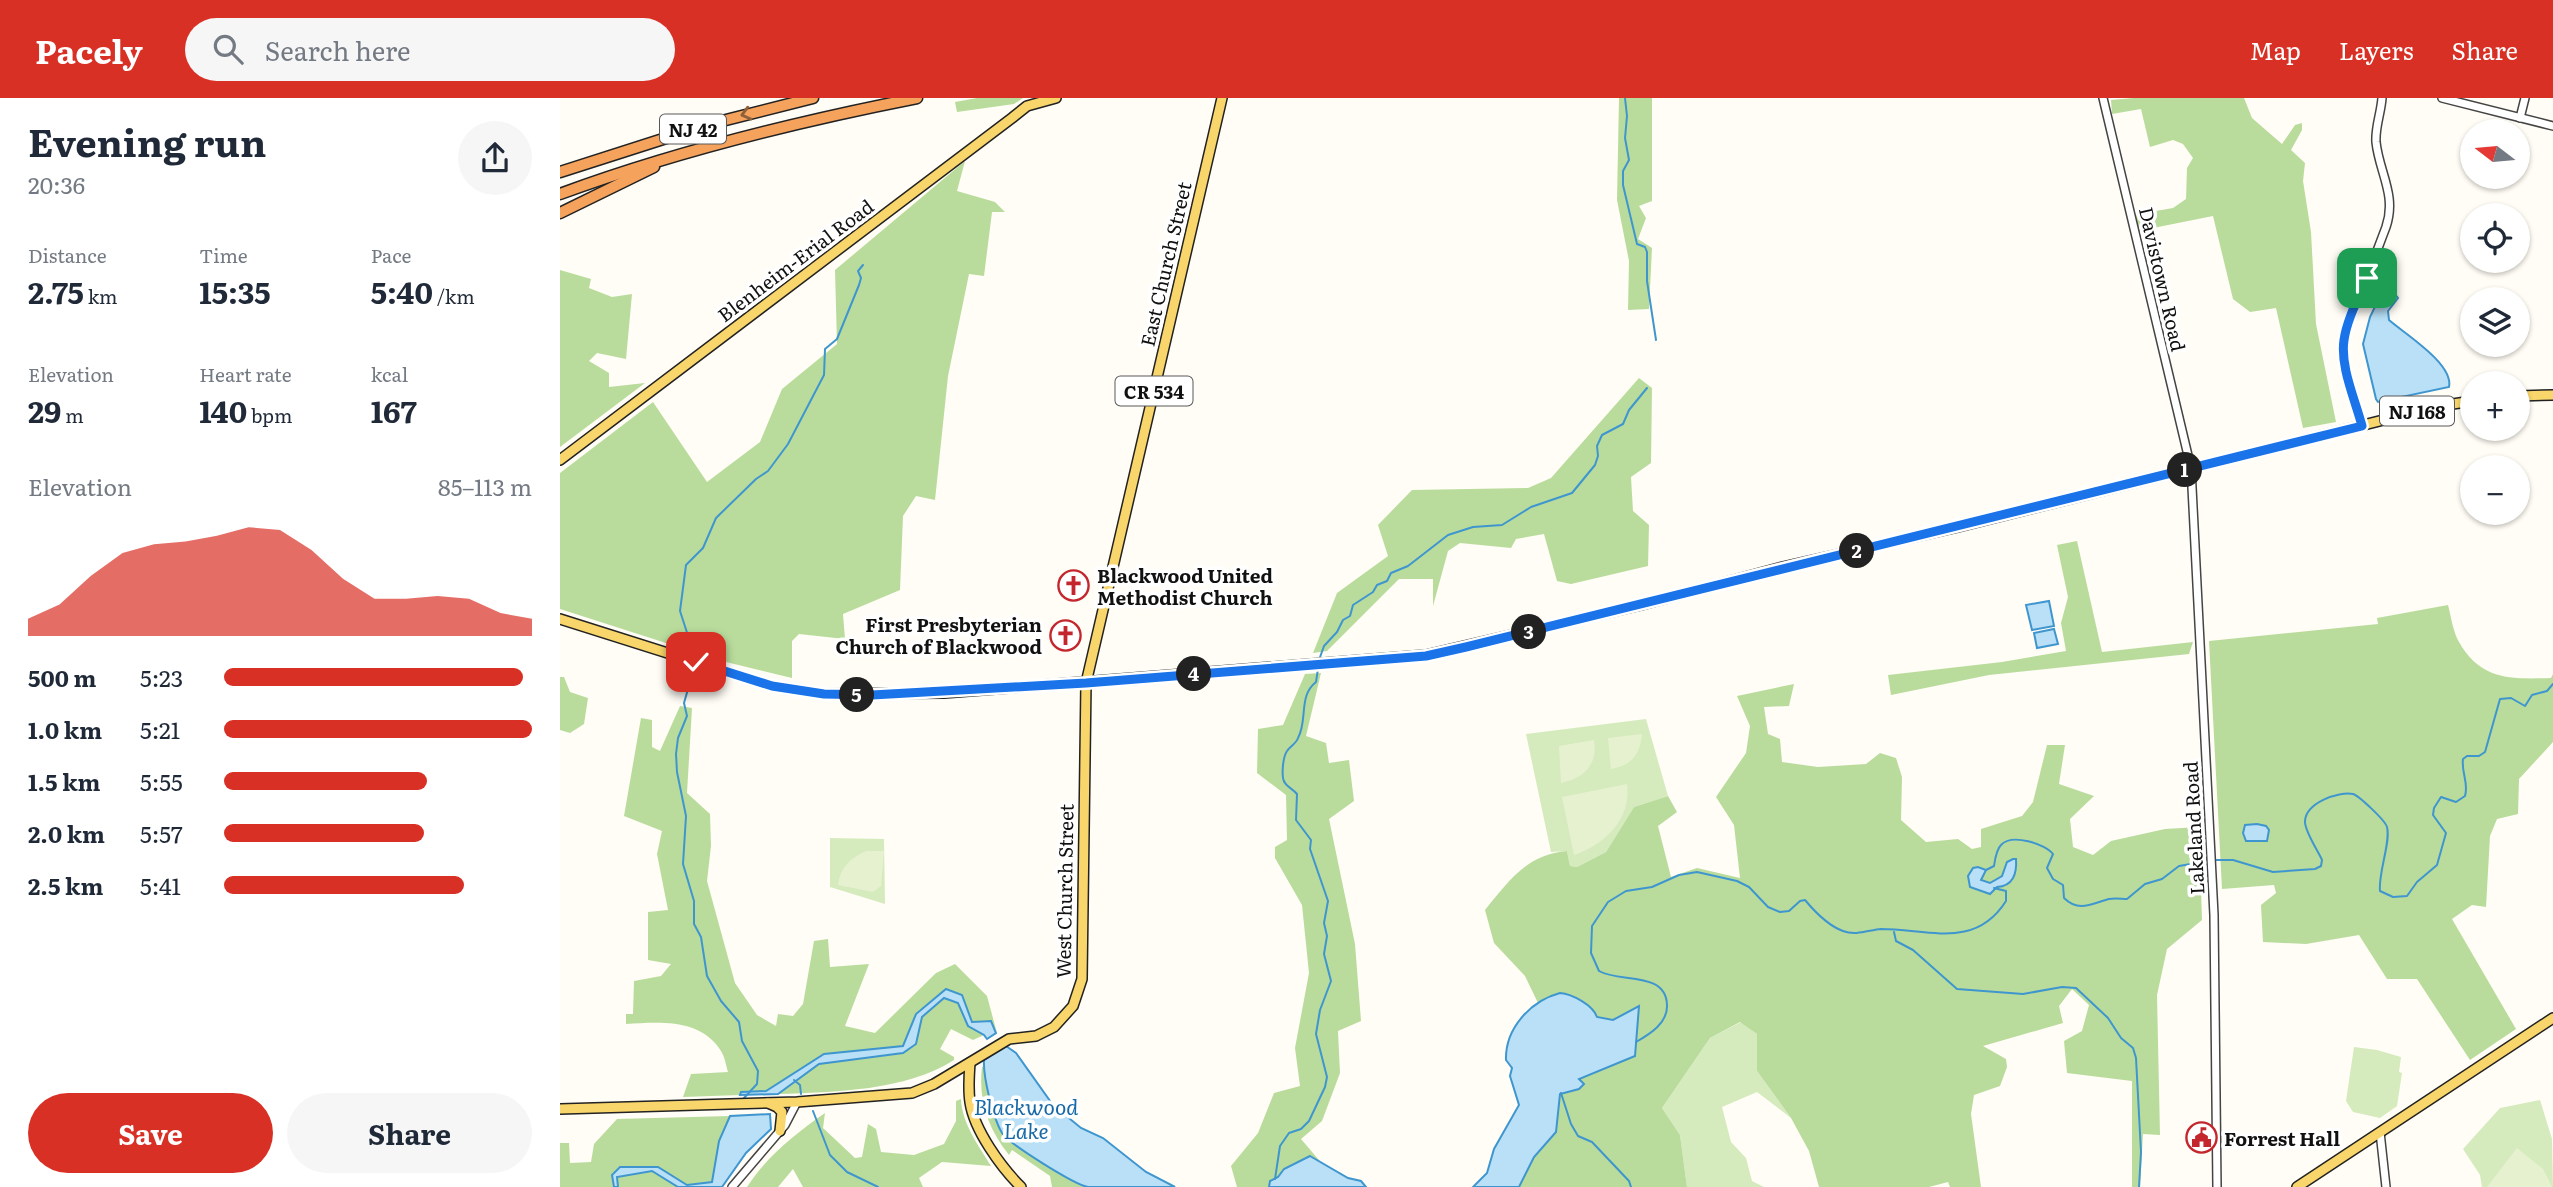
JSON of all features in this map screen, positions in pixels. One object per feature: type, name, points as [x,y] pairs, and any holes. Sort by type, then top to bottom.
[{"type":"highway","name":"NJ 42","points":[[560,172],[710,124],[813,98]]},
{"type":"highway","name":"NJ 42","points":[[560,194],[622,171],[687,152],[841,113],[917,98]]},
{"type":"highway","points":[[560,213],[687,152]]},
{"type":"main road","name":"Blenheim-Erial Road","points":[[560,460],[1027,106],[1056,98]]},
{"type":"main road","name":"East Church Street","points":[[1086,683],[1222,98]]},
{"type":"main road","points":[[2530,396],[2553,395]]},
{"type":"main road","name":"NJ 168","points":[[560,619],[772,686],[824,694],[944,693],[1426,656],[2460,403]]},
{"type":"main road","name":"West Church Street","points":[[560,1109],[734,1105],[912,1093],[934,1084],[1005,1042],[1014,1038],[1039,1035],[1054,1027],[1069,1013],[1080,990],[1083,947],[1086,683]]},
{"type":"main road","points":[[2297,1187],[2553,1018]]},
{"type":"main road","points":[[970,1063],[970,1098],[975,1116],[1000,1163],[1021,1187]]},
{"type":"main road","points":[[767,1103],[782,1112],[780,1131]]},
{"type":"street","name":"Davistown Road","points":[[2103,98],[2191,468]]},
{"type":"street","points":[[2362,426],[2345,362],[2344,346],[2390,211],[2388,186],[2376,145],[2382,98]]},
{"type":"street","points":[[2379,121],[2389,98]]},
{"type":"street","points":[[2442,98],[2553,126]]},
{"type":"street","points":[[2520,118],[2525,98]]},
{"type":"street","name":"Lakeland Road","points":[[2191,468],[2214,915],[2217,1187]]},
{"type":"street","points":[[732,1187],[780,1131],[797,1102]]},
{"type":"street","points":[[2380,1132],[2386,1187]]},
{"type":"green space","points":[[977,98],[1023,98],[1014,104],[957,112],[955,102]]},
{"type":"green space","points":[[1619,98],[1652,98],[1652,201],[1639,206],[1646,218],[1638,239],[1652,248],[1649,309],[1628,310],[1629,261],[1617,200]]},
{"type":"green space","points":[[2244,98],[2252,118],[2282,144],[2295,125],[2302,123],[2302,130],[2291,150],[2305,163],[2303,181],[2311,232],[2316,324],[2336,422],[2303,428],[2276,308],[2250,312],[2233,299],[2213,216],[2138,231],[2133,215],[2173,208],[2186,199],[2187,168],[2193,158],[2183,144],[2173,140],[2150,147],[2141,109],[2112,114],[2111,100]]},
{"type":"green space","points":[[965,161],[957,191],[995,202],[1005,212],[992,212],[984,276],[969,274],[948,376],[935,500],[916,496],[903,516],[900,590],[843,614],[845,639],[799,634],[792,641],[792,678],[722,661],[560,609],[560,473],[653,402],[707,482],[760,442],[782,389],[837,344],[835,270]]},
{"type":"green space","points":[[560,270],[591,279],[589,288],[612,297],[632,294],[626,359],[597,353],[589,361],[609,373],[609,387],[645,383],[560,447]]},
{"type":"green space","points":[[1639,378],[1652,388],[1651,463],[1631,477],[1633,511],[1649,525],[1648,566],[1571,584],[1557,581],[1544,534],[1516,539],[1511,548],[1460,543],[1448,551],[1433,606],[1433,579],[1399,579],[1327,651],[1313,653],[1337,593],[1388,556],[1378,525],[1412,490],[1528,488],[1551,478]]},
{"type":"green space","points":[[2077,541],[2102,652],[2193,642],[2189,654],[1989,675],[1891,695],[1888,675],[2002,662],[2066,651],[2061,623],[2068,597],[2057,545]]},
{"type":"green space","points":[[2448,605],[2457,638],[2468,655],[2487,671],[2523,678],[2551,678],[2553,674],[2553,742],[2519,779],[2518,814],[2497,819],[2490,836],[2486,907],[2472,905],[2452,919],[2516,1029],[2470,1060],[2417,979],[2387,979],[2359,935],[2306,944],[2263,942],[2261,905],[2276,893],[2274,885],[2222,889],[2209,641],[2378,624],[2377,618]]},
{"type":"green space","points":[[1321,673],[1306,736],[1326,743],[1329,763],[1349,760],[1354,801],[1329,819],[1355,944],[1361,1021],[1338,1031],[1340,1073],[1322,1121],[1301,1139],[1342,1187],[1237,1187],[1231,1166],[1258,1133],[1274,1093],[1300,1086],[1295,1048],[1309,973],[1302,905],[1275,858],[1275,847],[1287,840],[1286,795],[1257,773],[1258,729],[1283,725],[1305,674]]},
{"type":"green space","points":[[560,677],[564,677],[570,692],[588,698],[584,724],[570,733],[560,730]]},
{"type":"green space","points":[[1794,684],[1789,706],[1764,707],[1768,734],[1780,739],[1782,762],[1818,767],[1866,764],[1880,753],[1896,758],[1902,777],[1901,820],[1926,842],[1958,839],[1972,849],[1981,847],[1981,829],[2022,816],[2033,802],[2047,745],[2065,745],[2059,784],[2094,796],[2070,819],[2073,847],[2093,855],[2111,841],[2165,829],[2199,827],[2202,920],[2167,949],[2157,995],[2160,1135],[2143,1134],[2140,1187],[2132,1187],[2132,1081],[2067,1073],[2064,1041],[2082,1031],[2089,1005],[2072,989],[2059,1006],[2063,1023],[1983,1046],[2006,1059],[2007,1067],[2000,1086],[1974,1095],[1971,1114],[1981,1187],[1950,1187],[1948,1182],[1929,1187],[1819,1187],[1809,1151],[1791,1118],[1757,1071],[1757,1034],[1740,1022],[1710,1038],[1662,1108],[1680,1135],[1687,1187],[1519,1187],[1534,1157],[1556,1132],[1560,1094],[1578,1079],[1639,1007],[1613,1020],[1596,1017],[1567,994],[1538,1003],[1525,976],[1494,943],[1485,910],[1511,880],[1530,864],[1553,853],[1567,851],[1570,866],[1577,867],[1606,852],[1634,807],[1668,796],[1677,812],[1658,826],[1671,877],[1697,868],[1740,878],[1734,825],[1716,797],[1746,753],[1750,726],[1737,696]]},
{"type":"green space","points":[[680,706],[692,708],[687,793],[710,814],[711,846],[707,881],[735,983],[757,1015],[776,1026],[778,1014],[793,1016],[803,1004],[814,941],[828,939],[830,967],[869,964],[845,1026],[875,1033],[936,973],[955,964],[987,996],[997,1033],[991,1021],[972,1022],[962,995],[946,989],[916,1014],[903,1046],[824,1054],[766,1091],[741,1092],[740,1095],[683,1097],[691,1074],[728,1072],[721,1051],[713,1040],[691,1027],[665,1023],[626,1024],[626,1014],[633,1014],[634,981],[661,976],[671,964],[648,960],[648,912],[668,910],[657,854],[662,831],[624,816],[641,718],[652,720],[652,747],[660,751]]},
{"type":"green space","points":[[1646,719],[1668,796],[1634,807],[1606,852],[1577,867],[1570,866],[1567,851],[1551,852],[1526,734]]},
{"type":"green space","points":[[1642,734],[1634,758],[1611,769],[1608,738]]},
{"type":"green space","points":[[1594,740],[1594,757],[1588,769],[1576,778],[1561,783],[1559,746]]},
{"type":"green space","points":[[1627,784],[1625,808],[1614,829],[1596,845],[1574,855],[1562,797]]},
{"type":"green space","points":[[830,838],[884,839],[885,904],[830,887]]},
{"type":"green space","points":[[866,851],[884,851],[881,886],[873,892],[838,885],[847,864]]},
{"type":"green space","points":[[944,998],[958,1003],[968,1026],[984,1035],[973,1040],[951,1029],[940,1049],[954,1057],[954,1060],[935,1070],[892,1084],[846,1091],[778,1094],[819,1064],[903,1053],[916,1044],[922,1017]]},
{"type":"green space","points":[[1741,1022],[1757,1034],[1757,1071],[1791,1118],[1757,1092],[1722,1107],[1731,1142],[1746,1158],[1752,1181],[1764,1187],[1687,1187],[1680,1135],[1662,1108],[1710,1038]]},
{"type":"green space","points":[[2354,1047],[2401,1057],[2399,1072],[2402,1073],[2397,1106],[2380,1118],[2353,1112],[2346,1101]]},
{"type":"green space","points":[[985,1065],[1007,1139],[1085,1187],[1052,1187],[1050,1176],[1012,1150],[1009,1155],[995,1135],[986,1114],[981,1079],[982,1067]]},
{"type":"green space","points":[[961,1099],[968,1125],[991,1166],[942,1162],[919,1178],[923,1187],[803,1187],[793,1169],[778,1187],[747,1187],[763,1165],[782,1146],[825,1113],[823,1128],[855,1158],[862,1157],[868,1124],[876,1129],[881,1152],[914,1155],[944,1144],[956,1121],[956,1101]]},
{"type":"green space","points":[[2540,1100],[2552,1139],[2553,1187],[2482,1187],[2480,1175],[2463,1149],[2500,1108]]},
{"type":"green space","points":[[730,1116],[719,1141],[712,1182],[687,1185],[658,1167],[612,1175],[614,1187],[560,1187],[560,1143],[569,1143],[570,1163],[591,1162],[594,1144],[617,1119]]},
{"type":"green space","points":[[2517,1148],[2543,1169],[2552,1187],[2487,1187]]},
{"type":"green space","points":[[652,1171],[678,1187],[618,1187],[616,1177]]},
{"type":"water","points":[[2383,290],[2394,293],[2398,298],[2388,311],[2389,320],[2436,359],[2449,378],[2449,387],[2378,402],[2363,344],[2370,317]]},
{"type":"water","points":[[2049,601],[2054,626],[2032,630],[2026,605]]},
{"type":"water","points":[[2054,629],[2058,644],[2037,648],[2034,633]]},
{"type":"water","points":[[2245,825],[2266,826],[2269,830],[2267,841],[2246,841],[2243,833]]},
{"type":"water","points":[[2016,859],[2016,870],[2007,884],[1997,887],[1990,894],[1970,887],[1968,876],[1973,868],[1986,870],[1981,880],[1990,883],[2002,876],[2007,862]]},
{"type":"water","points":[[946,989],[962,995],[972,1022],[991,1021],[996,1033],[987,1039],[968,1026],[958,1003],[944,998],[922,1017],[916,1044],[903,1053],[819,1064],[778,1094],[740,1095],[741,1092],[766,1091],[824,1054],[903,1046],[916,1014]]},
{"type":"water","points":[[1560,993],[1582,1001],[1597,1017],[1613,1020],[1639,1006],[1635,1056],[1579,1079],[1584,1084],[1579,1089],[1560,1094],[1556,1132],[1534,1157],[1519,1187],[1473,1187],[1487,1173],[1494,1149],[1519,1105],[1510,1076],[1512,1068],[1506,1060],[1510,1038],[1521,1018],[1529,1010],[1539,1002]]},
{"type":"water","name":"Blackwood Lake","points":[[1006,1046],[1016,1053],[1053,1105],[1081,1128],[1103,1138],[1146,1172],[1175,1187],[1081,1185],[1007,1138],[1002,1133],[992,1108],[984,1060]]},
{"type":"water","points":[[770,1114],[771,1129],[746,1153],[722,1187],[678,1187],[652,1171],[617,1177],[618,1187],[614,1187],[612,1175],[620,1167],[658,1167],[687,1185],[712,1182],[719,1141],[730,1116]]},
{"type":"water","points":[[1310,1156],[1348,1178],[1361,1181],[1366,1187],[1269,1187],[1270,1181],[1278,1177],[1284,1169]]},
{"type":"waterway","points":[[1625,98],[1625,138],[1629,160],[1623,171],[1623,185],[1637,244],[1645,247],[1647,252],[1647,281],[1656,340]]},
{"type":"waterway","points":[[692,657],[692,648],[680,611],[686,565],[703,548],[716,518],[756,479],[768,471],[788,444],[824,375],[825,349],[837,339],[859,285],[861,278],[858,271],[863,265]]},
{"type":"waterway","points":[[1319,660],[1324,646],[1337,632],[1343,620],[1350,616],[1353,605],[1373,592],[1377,585],[1387,581],[1391,573],[1408,566],[1448,535],[1473,527],[1502,525],[1531,507],[1572,493],[1595,465],[1597,446],[1602,435],[1623,424],[1629,410],[1647,388]]},
{"type":"waterway","points":[[690,662],[684,703],[687,716],[678,738],[676,754],[686,816],[683,864],[694,901],[694,924],[701,937],[707,976],[721,1001],[739,1022],[742,1041],[758,1071],[757,1084],[744,1098]]},
{"type":"waterway","points":[[1275,1179],[1280,1146],[1289,1133],[1301,1129],[1309,1121],[1327,1077],[1316,1034],[1320,1010],[1331,981],[1324,954],[1327,936],[1324,923],[1328,901],[1310,849],[1311,840],[1296,820],[1297,794],[1283,778],[1284,760],[1288,749],[1301,731],[1305,701],[1310,688],[1316,682],[1318,669]]},
{"type":"waterway","points":[[2213,860],[2233,860],[2273,872],[2315,869],[2321,866],[2322,860],[2307,830],[2307,815],[2317,804],[2331,796],[2353,794],[2372,809],[2387,827],[2380,891],[2393,897],[2407,896],[2417,882],[2437,865],[2446,833],[2433,815],[2434,808],[2441,797],[2456,802],[2465,796],[2463,759],[2485,752],[2500,699],[2511,698],[2525,706],[2532,695],[2547,691],[2553,684]]},
{"type":"waterway","points":[[1986,870],[1994,866],[1998,850],[2006,842],[2020,840],[2036,844],[2053,854],[2047,868],[2053,879],[2063,885],[2064,898],[2081,906],[2109,899],[2127,899],[2145,884],[2162,879],[2179,866],[2208,861]]},
{"type":"waterway","points":[[1636,1042],[1652,1032],[1665,1017],[1665,994],[1651,982],[1599,971],[1591,953],[1592,926],[1608,902],[1626,891],[1652,887],[1679,875],[1697,872],[1737,881],[1749,887],[1768,907],[1780,912],[1789,911],[1805,900],[1827,922],[1848,932],[1881,929],[1950,933],[1980,926],[1994,916],[2006,901],[2006,891],[1994,888]]},
{"type":"waterway","points":[[1894,932],[1896,941],[1913,950],[1957,989],[2023,994],[2062,987],[2076,988],[2108,1018],[2121,1038],[2133,1048],[2136,1058],[2141,1152],[2139,1187]]},
{"type":"waterway","points":[[794,1080],[800,1085],[801,1094]]},
{"type":"waterway","points":[[1561,1093],[1578,1136],[1592,1142],[1629,1181],[1631,1187]]},
{"type":"waterway","points":[[813,1111],[830,1155],[847,1172],[878,1187]]},
{"type":"place","name":"Blackwood United Methodist Church","points":[[1074,586]]},
{"type":"place","name":"First Presbyterian Church of Blackwood","points":[[1065,635]]},
{"type":"place","name":"Forrest Hall","points":[[2201,1138]]},
{"type":"route","points":[[696,662],[772,686],[824,694],[872,695],[944,693],[1426,656],[1466,647],[2362,426],[2345,362],[2344,346],[2367,278]]}]
